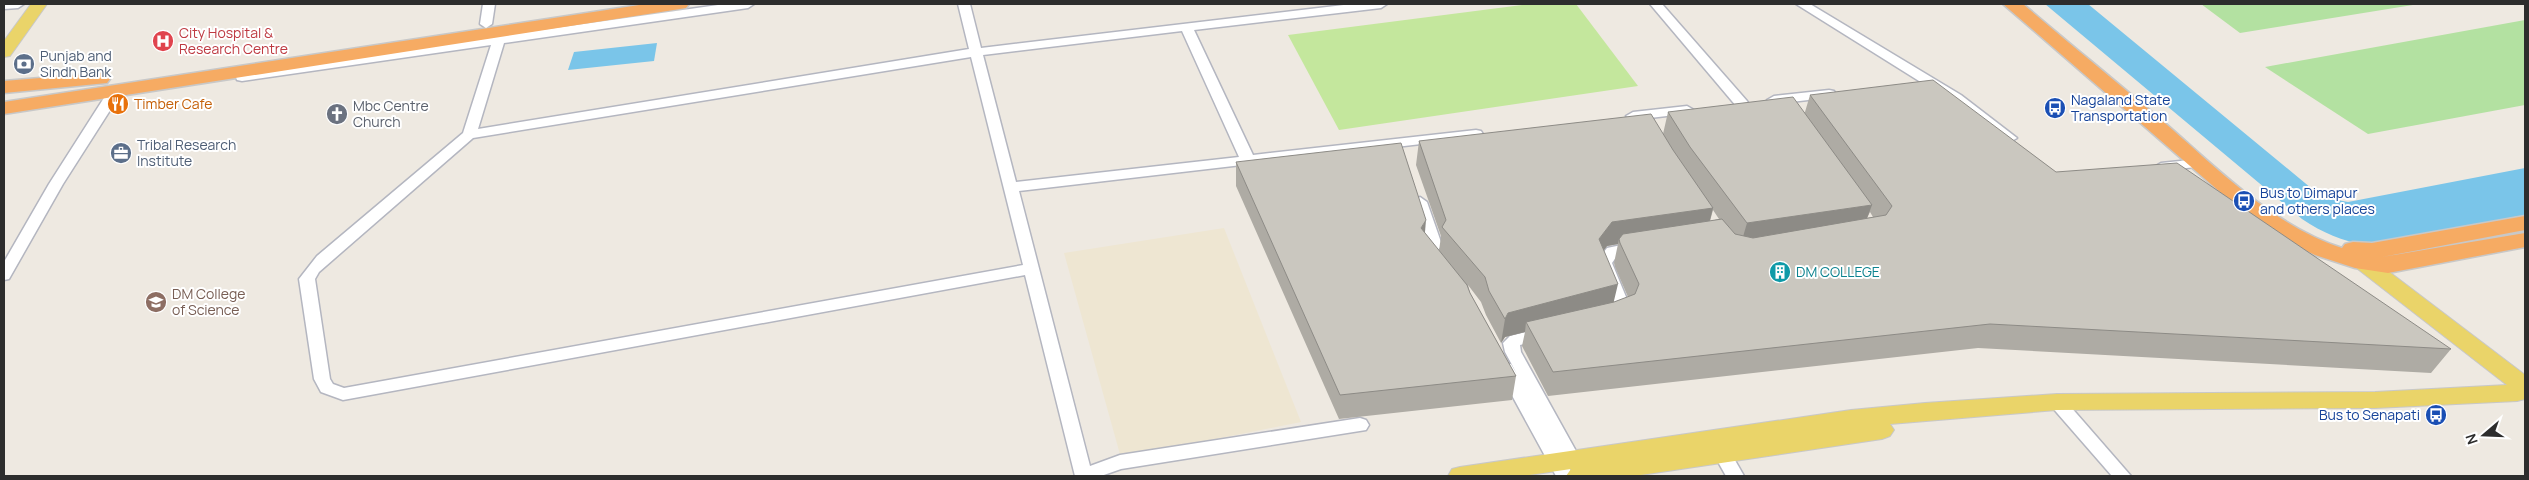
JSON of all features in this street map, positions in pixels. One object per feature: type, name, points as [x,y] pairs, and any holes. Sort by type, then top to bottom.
[{"type":"highway","points":[[495,32],[618,4]]},
{"type":"highway","points":[[4,108],[116,88],[680,4]]},
{"type":"highway","points":[[2012,4],[2244,201],[2303,241],[2330,254],[2369,258],[2388,265],[2525,240]]},
{"type":"highway","points":[[2029,4],[2277,208],[2302,227],[2344,247]]},
{"type":"highway","points":[[4,87],[116,88]]},
{"type":"highway","points":[[4,97],[116,88]]},
{"type":"highway","points":[[4,115],[40,102]]},
{"type":"highway","points":[[2369,258],[2525,222]]},
{"type":"main road","points":[[4,33],[26,4]]},
{"type":"main road","points":[[4,52],[39,4]]},
{"type":"main road","points":[[2344,247],[2369,258],[2524,392]]},
{"type":"main road","points":[[2388,265],[2524,392]]},
{"type":"main road","points":[[1568,469],[1854,426],[2062,408],[2420,411],[2524,392]]},
{"type":"main road","points":[[1460,476],[1568,469],[1722,453],[1854,426]]},
{"type":"street","points":[[4,5],[18,4]]},
{"type":"street","points":[[469,135],[495,32],[489,4]]},
{"type":"street","points":[[495,32],[748,4]]},
{"type":"street","points":[[964,4],[1084,476],[1120,462],[1360,425]]},
{"type":"street","points":[[1032,269],[343,394],[333,392],[327,388],[322,379],[308,283],[309,274],[322,260],[469,135],[976,52],[1349,6],[1381,4]]},
{"type":"street","points":[[1656,4],[1752,103]]},
{"type":"street","points":[[1802,4],[1976,111],[2019,145]]},
{"type":"street","points":[[1186,27],[1248,160]]},
{"type":"street","points":[[1910,85],[1930,83]]},
{"type":"street","points":[[4,275],[33,222],[116,88]]},
{"type":"street","points":[[1724,106],[1840,93]]},
{"type":"street","points":[[1781,100],[1792,115]]},
{"type":"street","points":[[1623,118],[1697,109]]},
{"type":"street","points":[[1642,115],[1652,132]]},
{"type":"street","points":[[1011,187],[1487,133]]},
{"type":"street","points":[[1400,143],[1406,162]]},
{"type":"street","points":[[2150,168],[2200,163]]},
{"type":"street","points":[[1416,189],[1434,245],[1428,251],[1445,272]]},
{"type":"street","points":[[1598,321],[1615,317],[1622,313],[1623,309],[1605,268],[1604,262],[1607,256],[1620,250],[1656,245]]},
{"type":"street","points":[[1562,329],[1516,340],[1510,344],[1568,469]]},
{"type":"street","points":[[1495,350],[1568,469]]},
{"type":"street","points":[[2062,408],[2122,476]]},
{"type":"street","points":[[1722,453],[1735,476]]},
{"type":"shaded area","points":[[1224,228],[1301,422],[1121,458],[1064,253]]},
{"type":"green space","points":[[1529,4],[1576,4],[1638,86],[1339,130],[1288,35]]},
{"type":"green space","points":[[2201,4],[2419,4],[2240,33]]},
{"type":"green space","points":[[2525,20],[2525,105],[2368,134],[2265,67]]},
{"type":"water","points":[[2045,4],[2088,4],[2311,188],[2327,198],[2348,202],[2525,168],[2525,215],[2366,245],[2333,236],[2302,219]]},
{"type":"water","points":[[657,43],[654,61],[568,70],[574,52]]},
{"type":"building","points":[[1933,80],[2056,172],[2177,163],[2451,349],[1990,324],[1553,372],[1526,322],[1614,302],[1635,294],[1639,284],[1620,243],[1619,239],[1623,234],[1722,219],[1735,234],[1753,238],[1886,215],[1892,206],[1810,95]]},
{"type":"building","points":[[1793,97],[1872,205],[1747,223],[1690,147],[1668,112]]},
{"type":"building","points":[[1651,114],[1713,208],[1612,222],[1599,239],[1618,284],[1508,313],[1505,319],[1489,291],[1485,277],[1442,227],[1446,220],[1419,141]]},
{"type":"building","points":[[1401,143],[1426,220],[1421,228],[1467,285],[1516,376],[1340,395],[1236,162]]},
{"type":"place","name":"City Hospital & Research Centre","points":[[163,41]]},
{"type":"place","name":"Punjab and Sindh Bank","points":[[24,64]]},
{"type":"place","name":"Timber Cafe","points":[[118,104]]},
{"type":"place","name":"Nagaland State Transportation","points":[[2055,108]]},
{"type":"place","name":"Mbc Centre Church","points":[[337,114]]},
{"type":"place","name":"Tribal Research Institute","points":[[121,153]]},
{"type":"place","name":"Bus to Dimapur and others places","points":[[2244,201]]},
{"type":"place","name":"DM COLLEGE","points":[[1780,272]]},
{"type":"place","name":"DM College of Science","points":[[156,302]]},
{"type":"place","name":"Bus to Senapati","points":[[2436,415]]}]
